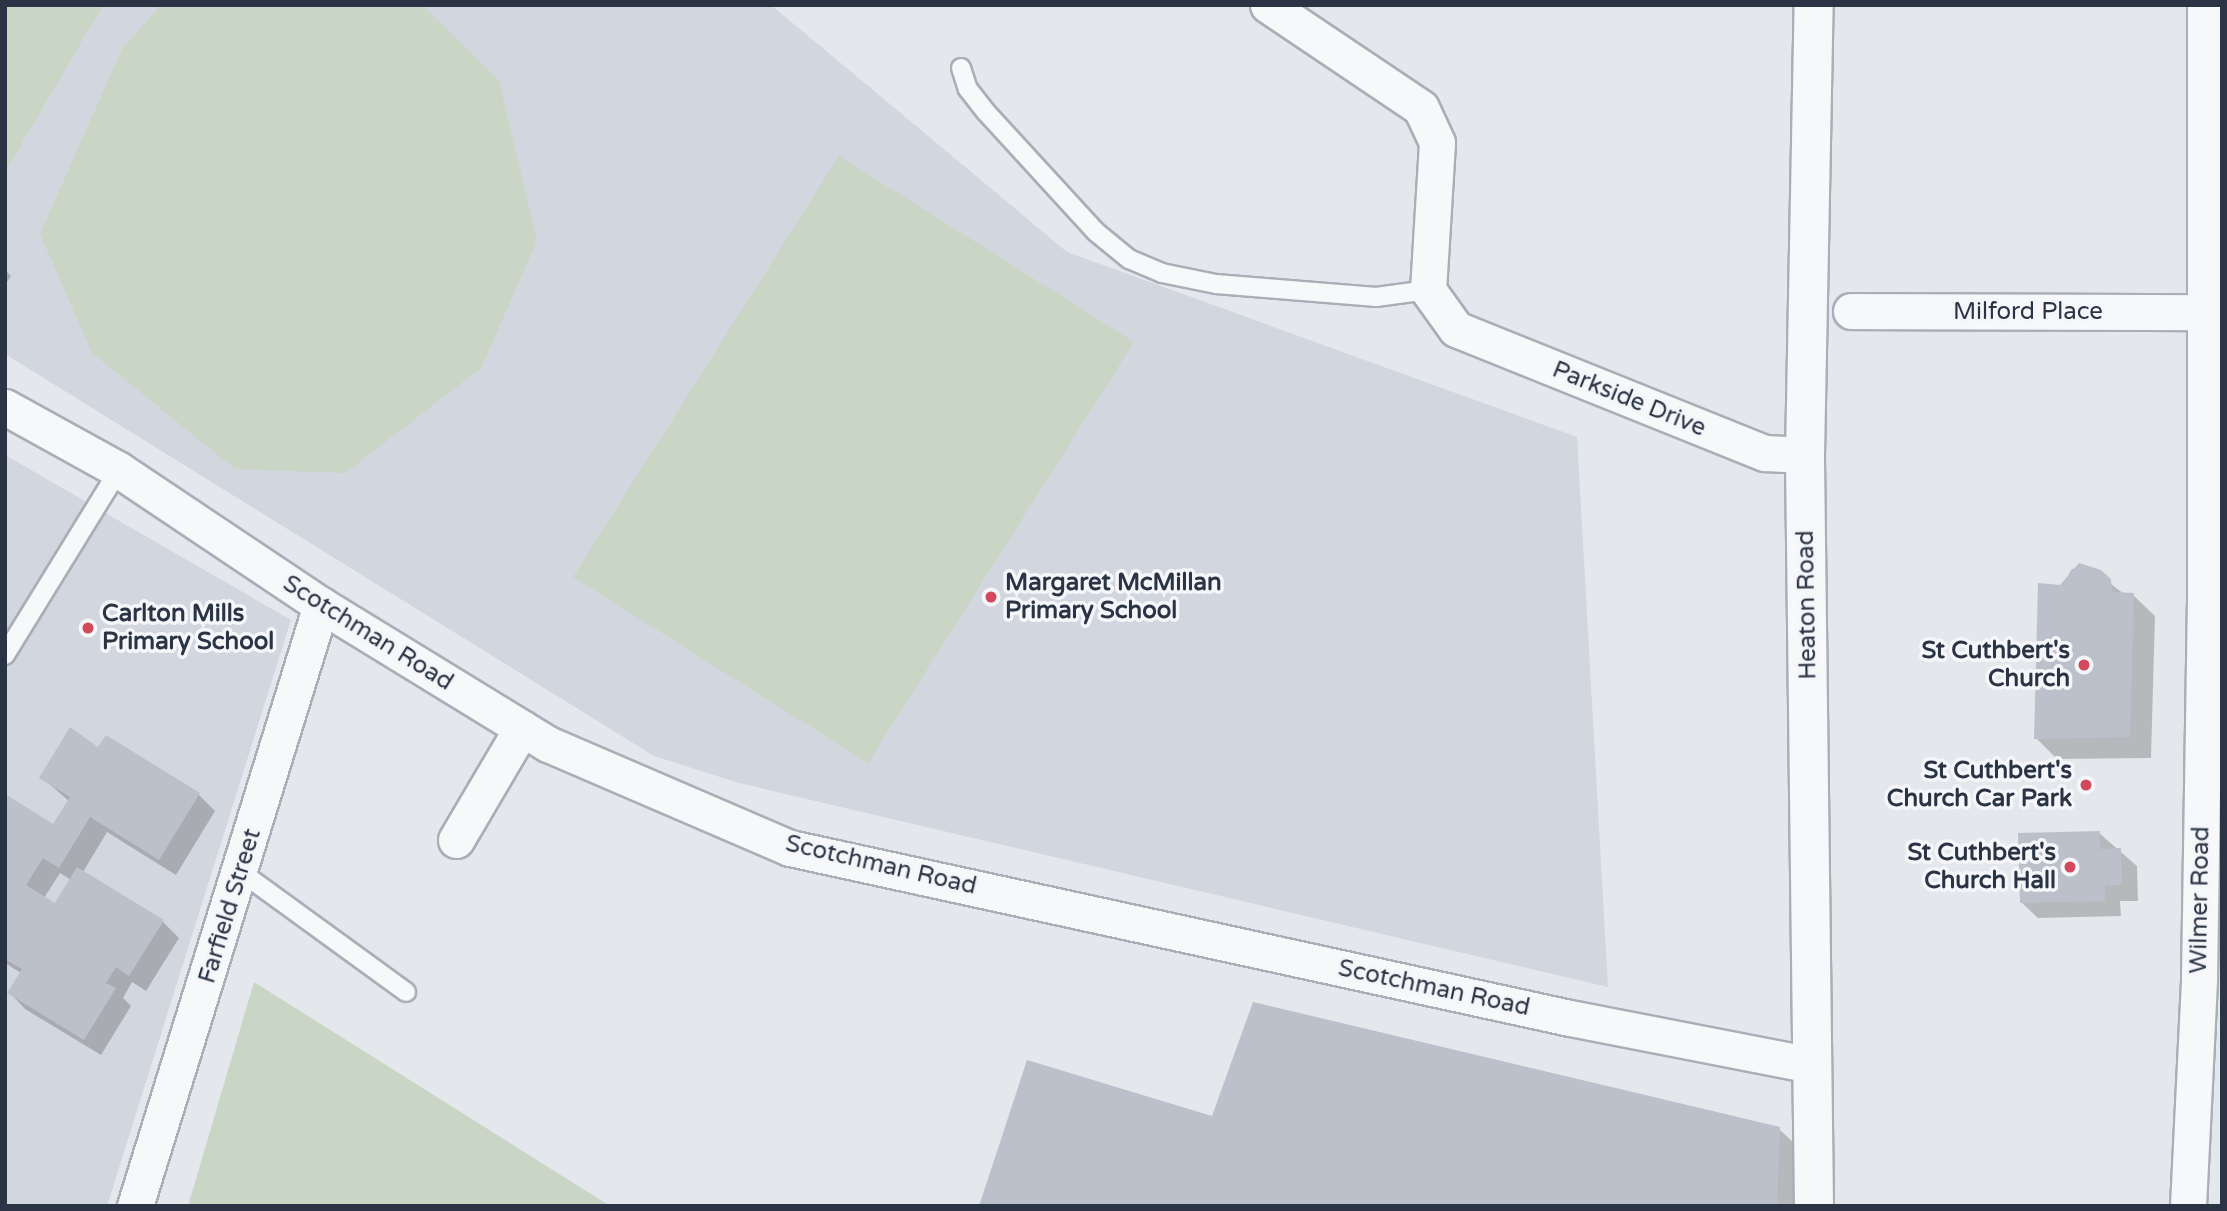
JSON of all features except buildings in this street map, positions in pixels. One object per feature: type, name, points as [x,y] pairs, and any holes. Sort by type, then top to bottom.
[{"type":"street","points":[[1268,5],[1422,108],[1437,144],[1428,290]]},
{"type":"street","name":"Heaton Road","points":[[1814,5],[1805,455],[1814,1206]]},
{"type":"street","name":"Wilmer Road","points":[[2188,1206],[2199,978],[2206,312],[2205,5]]},
{"type":"street","name":"Parkside Drive","points":[[1428,290],[1456,329],[1765,453],[1805,455]]},
{"type":"street","name":"Milford Place","points":[[1851,311],[2206,312]]},
{"type":"street","name":"Scotchman Road","points":[[5,407],[119,470],[321,605],[548,744],[790,848],[1570,1018],[1812,1065]]},
{"type":"street","name":"Farfield Street","points":[[135,1206],[241,872],[321,605]]},
{"type":"street","points":[[456,840],[522,728]]},
{"type":"lane","points":[[961,68],[968,89],[986,112],[1096,232],[1129,259],[1162,273],[1216,284],[1376,297],[1428,290]]},
{"type":"lane","points":[[5,655],[119,470]]},
{"type":"lane","points":[[241,872],[406,992]]},
{"type":"shaded area","name":"Margaret McMillan Primary School","points":[[5,5],[771,5],[1067,252],[1577,437],[1608,987],[739,783],[654,756],[5,354]]},
{"type":"shaded area","points":[[5,455],[291,620],[107,1206],[5,1206]]},
{"type":"green space","points":[[5,5],[103,5],[5,172]]},
{"type":"green space","points":[[161,5],[422,5],[499,81],[537,241],[481,368],[345,473],[235,469],[92,353],[40,234],[122,49]]},
{"type":"green space","points":[[839,156],[1134,342],[868,763],[573,577]]},
{"type":"green space","points":[[254,982],[610,1206],[188,1206]]},
{"type":"place","name":"Margaret McMillan Primary School","points":[[991,597]]},
{"type":"place","name":"Carlton Mills Primary School","points":[[88,628]]},
{"type":"place","name":"St Cuthbert's Church","points":[[2084,665]]},
{"type":"place","name":"St Cuthbert's Church Car Park","points":[[2086,785]]},
{"type":"place","name":"St Cuthbert's Church Hall","points":[[2070,867]]}]
